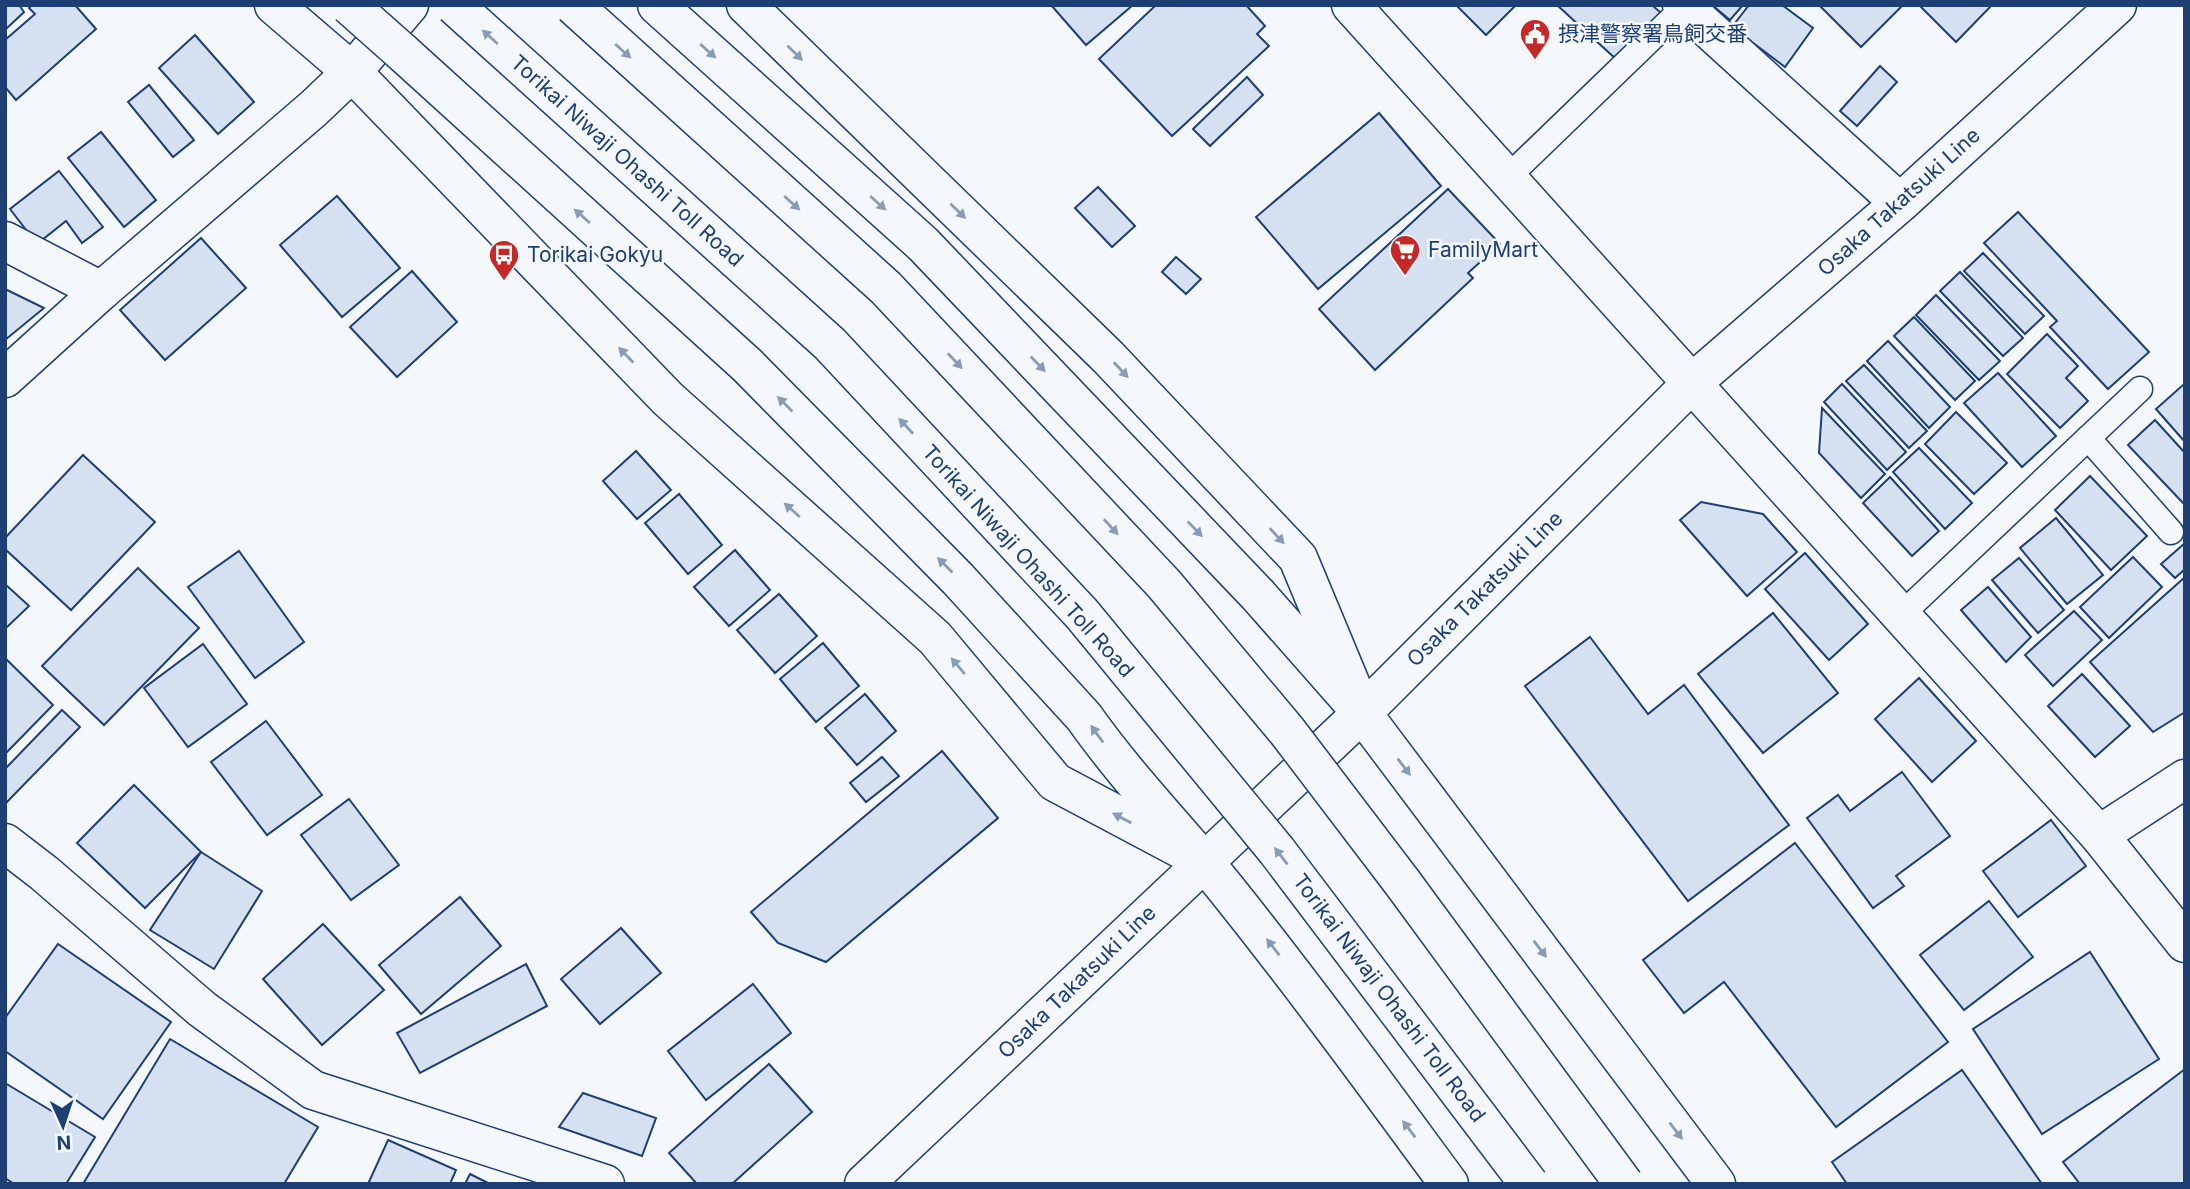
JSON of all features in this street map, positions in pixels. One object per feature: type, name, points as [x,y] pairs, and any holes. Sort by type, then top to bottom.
[{"type":"main road","points":[[275,5],[352,72],[668,399],[935,638],[1055,782],[1204,861]]},
{"type":"main road","points":[[349,5],[756,375],[958,579],[1084,717],[1204,861],[1278,953],[1450,1184]]},
{"type":"main road","points":[[5,378],[101,290],[313,109],[352,72],[409,5]]},
{"type":"main road","name":"Torikai Niwaji Ohashi Toll Road","points":[[454,5],[830,344],[1082,614],[1277,851],[1529,1184]]},
{"type":"main road","points":[[573,5],[886,288],[1164,584],[1287,731],[1402,882],[1624,1184]]},
{"type":"main road","points":[[657,5],[923,244],[1258,595],[1362,713],[1716,1184]]},
{"type":"main road","points":[[746,5],[1108,356],[1298,558],[1362,713]]},
{"type":"main road","points":[[1351,5],[2099,835],[2185,943]]},
{"type":"main road","name":"Osaka Takatsuki Line","points":[[864,1184],[1362,713],[1692,383],[1900,203],[2117,5]]},
{"type":"main road","points":[[1684,6],[1900,203]]},
{"type":"main road","points":[[5,241],[101,290]]},
{"type":"main road","points":[[2099,835],[2185,779]]},
{"type":"main road","points":[[5,844],[44,873],[202,1009],[313,1090],[605,1184]]},
{"type":"lane","points":[[1507,178],[1684,6]]},
{"type":"lane","points":[[1901,615],[2140,389]]},
{"type":"lane","points":[[2088,438],[2172,532]]},
{"type":"building","points":[[5,5],[19,5],[24,12],[5,30]]},
{"type":"building","points":[[32,5],[75,5],[96,29],[16,100],[5,87],[5,40],[35,14],[29,8]]},
{"type":"building","points":[[1051,5],[1133,5],[1086,45]]},
{"type":"building","points":[[1156,5],[1246,5],[1265,26],[1257,34],[1269,46],[1172,136],[1099,59]]},
{"type":"building","points":[[1456,5],[1516,5],[1486,35]]},
{"type":"building","points":[[1557,5],[1652,5],[1661,13],[1617,60]]},
{"type":"building","points":[[1712,5],[1743,5],[1730,20]]},
{"type":"building","points":[[1749,5],[1782,5],[1813,28],[1785,67],[1732,27]]},
{"type":"building","points":[[1819,5],[1903,5],[1861,47]]},
{"type":"building","points":[[1919,5],[1992,5],[1956,42]]},
{"type":"building","points":[[195,35],[254,102],[218,134],[159,68]]},
{"type":"building","points":[[1880,66],[1897,82],[1857,126],[1840,111]]},
{"type":"building","points":[[1247,77],[1263,95],[1210,146],[1193,129]]},
{"type":"building","points":[[149,85],[194,140],[173,157],[128,102]]},
{"type":"building","points":[[1379,113],[1441,186],[1318,289],[1256,217]]},
{"type":"building","points":[[101,132],[156,200],[124,227],[68,158]]},
{"type":"building","points":[[59,171],[103,227],[82,243],[66,221],[37,244],[10,209]]},
{"type":"building","points":[[1098,187],[1135,226],[1112,247],[1075,208]]},
{"type":"building","points":[[1448,189],[1500,244],[1468,273],[1473,278],[1375,370],[1319,309]]},
{"type":"building","points":[[337,196],[400,268],[342,317],[280,245]]},
{"type":"building","points":[[2018,212],[2149,352],[2108,389],[2050,327],[2057,321],[1984,243]]},
{"type":"building","points":[[201,238],[246,288],[165,360],[120,310]]},
{"type":"building","points":[[1983,253],[2044,316],[2025,334],[1964,271]]},
{"type":"building","points":[[1176,257],[1201,279],[1186,294],[1162,272]]},
{"type":"building","points":[[412,271],[457,322],[397,377],[350,327]]},
{"type":"building","points":[[1960,272],[2023,338],[2003,356],[1940,291]]},
{"type":"building","points":[[5,289],[44,308],[5,340]]},
{"type":"building","points":[[1936,295],[2000,361],[1979,380],[1916,315]]},
{"type":"building","points":[[1914,317],[1975,381],[1955,400],[1894,336]]},
{"type":"building","points":[[2047,334],[2078,366],[2066,378],[2088,401],[2060,428],[2007,374]]},
{"type":"building","points":[[1888,341],[1950,407],[1929,428],[1867,361]]},
{"type":"building","points":[[1864,365],[1927,431],[1909,448],[1846,381]]},
{"type":"building","points":[[1998,373],[2056,436],[2022,467],[1964,403]]},
{"type":"building","points":[[1842,384],[1906,452],[1887,470],[1824,402]]},
{"type":"building","points":[[2183,385],[2185,387],[2185,442],[2156,409]]},
{"type":"building","points":[[1822,408],[1885,474],[1861,498],[1819,453]]},
{"type":"building","points":[[1956,412],[2007,463],[1974,494],[1925,444]]},
{"type":"building","points":[[2155,420],[2185,453],[2184,504],[2128,445]]},
{"type":"building","points":[[1919,448],[1972,503],[1945,529],[1893,472]]},
{"type":"building","points":[[636,451],[671,490],[637,519],[603,481]]},
{"type":"building","points":[[83,455],[155,522],[71,610],[5,549],[5,538]]},
{"type":"building","points":[[2090,476],[2147,536],[2111,570],[2055,510]]},
{"type":"building","points":[[1890,477],[1939,531],[1912,556],[1863,503]]},
{"type":"building","points":[[679,494],[722,545],[688,574],[645,523]]},
{"type":"building","points":[[1701,502],[1763,514],[1797,552],[1747,596],[1680,520]]},
{"type":"building","points":[[2056,518],[2103,575],[2067,604],[2020,548]]},
{"type":"building","points":[[2185,543],[2185,569],[2175,578],[2161,564]]},
{"type":"building","points":[[735,550],[770,590],[729,626],[694,587]]},
{"type":"building","points":[[239,551],[304,642],[255,678],[188,587]]},
{"type":"building","points":[[1805,553],[1868,624],[1829,660],[1765,589]]},
{"type":"building","points":[[2133,557],[2162,587],[2109,638],[2080,607]]},
{"type":"building","points":[[2019,558],[2064,610],[2038,633],[1992,580]]},
{"type":"building","points":[[138,568],[199,628],[104,725],[42,666]]},
{"type":"building","points":[[2185,577],[2185,712],[2153,732],[2090,662]]},
{"type":"building","points":[[5,584],[29,606],[5,629]]},
{"type":"building","points":[[1988,587],[2031,637],[2006,662],[1961,610]]},
{"type":"building","points":[[779,594],[817,636],[775,673],[737,630]]},
{"type":"building","points":[[2074,611],[2102,640],[2053,686],[2025,655]]},
{"type":"building","points":[[1773,613],[1838,693],[1763,753],[1698,674]]},
{"type":"building","points":[[1590,637],[1648,714],[1684,685],[1789,825],[1688,901],[1525,686]]},
{"type":"building","points":[[823,643],[859,686],[816,722],[780,679]]},
{"type":"building","points":[[203,644],[247,704],[188,747],[144,688]]},
{"type":"building","points":[[5,658],[53,705],[5,754]]},
{"type":"building","points":[[2082,674],[2130,726],[2095,757],[2048,706]]},
{"type":"building","points":[[1919,678],[1976,741],[1932,782],[1875,719]]},
{"type":"building","points":[[865,694],[896,731],[857,765],[825,728]]},
{"type":"building","points":[[62,710],[80,727],[5,804],[5,769]]},
{"type":"building","points":[[266,721],[322,795],[267,835],[211,762]]},
{"type":"building","points":[[942,751],[998,818],[826,962],[778,943],[751,912]]},
{"type":"building","points":[[882,757],[899,776],[866,802],[850,783]]},
{"type":"building","points":[[1902,772],[1950,836],[1896,876],[1904,886],[1873,908],[1807,818],[1838,795],[1850,811]]},
{"type":"building","points":[[134,785],[201,852],[145,908],[77,843]]},
{"type":"building","points":[[349,799],[399,865],[351,900],[301,835]]},
{"type":"building","points":[[2051,820],[2086,866],[2018,917],[1983,871]]},
{"type":"building","points":[[1795,843],[1948,1042],[1836,1127],[1724,982],[1684,1013],[1643,960]]},
{"type":"building","points":[[201,852],[262,891],[214,969],[150,930]]},
{"type":"building","points":[[460,897],[501,946],[421,1014],[379,965]]},
{"type":"building","points":[[1989,901],[2033,957],[1964,1010],[1920,955]]},
{"type":"building","points":[[323,924],[384,990],[322,1045],[263,979]]},
{"type":"building","points":[[621,928],[661,973],[600,1024],[561,979]]},
{"type":"building","points":[[58,944],[171,1022],[103,1119],[5,1051],[5,1018]]},
{"type":"building","points":[[2090,952],[2159,1059],[2042,1134],[1973,1029]]},
{"type":"building","points":[[526,964],[547,1006],[420,1073],[397,1033]]},
{"type":"building","points":[[753,984],[791,1033],[706,1100],[668,1051]]},
{"type":"building","points":[[170,1039],[318,1127],[284,1184],[83,1184]]},
{"type":"building","points":[[769,1064],[812,1112],[732,1184],[697,1184],[669,1153]]},
{"type":"building","points":[[2185,1069],[2185,1184],[2080,1184],[2063,1162]]},
{"type":"building","points":[[1962,1070],[2042,1184],[1847,1184],[1832,1162]]},
{"type":"building","points":[[5,1083],[95,1137],[66,1184],[14,1184],[5,1178]]},
{"type":"building","points":[[583,1093],[656,1118],[642,1156],[559,1127]]},
{"type":"building","points":[[388,1140],[456,1170],[450,1184],[368,1184]]},
{"type":"building","points":[[470,1174],[490,1184],[465,1184]]},
{"type":"place","name":"摂津警察署鳥飼交番","points":[[1535,61]]},
{"type":"place","name":"FamilyMart","points":[[1405,277]]},
{"type":"place","name":"Torikai Gokyu","points":[[504,282]]}]
